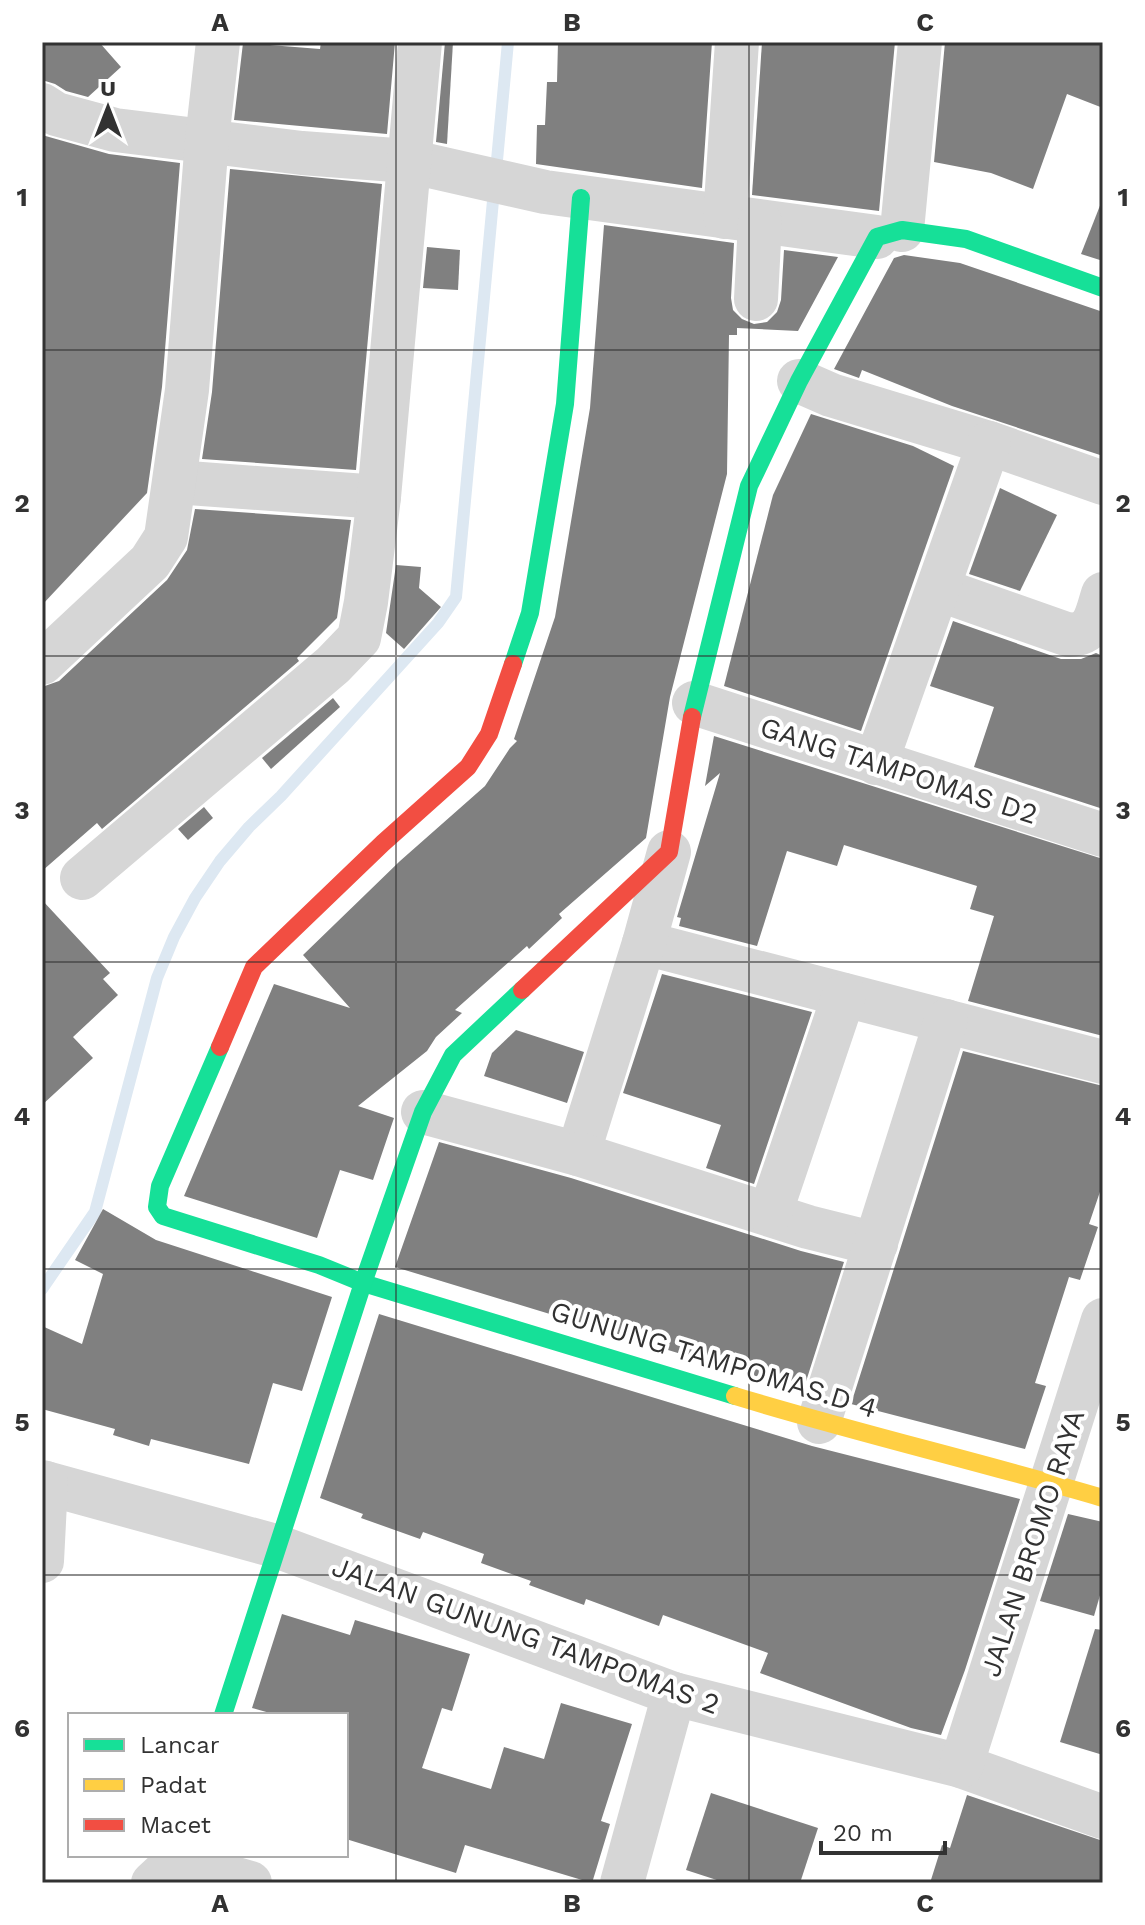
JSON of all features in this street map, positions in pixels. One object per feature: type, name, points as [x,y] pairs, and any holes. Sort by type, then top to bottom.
[{"type":"street","points":[[42,663],[150,562],[166,537],[187,390],[218,42]]},
{"type":"street","points":[[82,878],[333,665],[359,638],[379,497],[420,42]]},
{"type":"street","points":[[737,42],[742,219],[756,299]]},
{"type":"street","points":[[578,1154],[669,852],[694,703],[749,486],[799,381],[890,234],[920,42]]},
{"type":"street","points":[[42,105],[56,114],[115,130],[302,153],[408,161],[581,198],[742,219],[966,239],[1103,288]]},
{"type":"street","name":"GUNUNG TAMPOMAS.D 4","points":[[581,198],[565,404],[530,613],[489,734],[468,767],[383,843],[254,967],[160,1186],[157,1207],[163,1216],[319,1265],[363,1283],[819,1422],[1103,1498]]},
{"type":"street","points":[[799,381],[831,395],[989,443],[1103,483]]},
{"type":"street","points":[[876,763],[989,443]]},
{"type":"street","points":[[175,482],[379,497]]},
{"type":"street","points":[[938,589],[1069,635],[1088,630],[1103,594]]},
{"type":"street","name":"GANG TAMPOMAS D2","points":[[694,703],[1103,835]]},
{"type":"street","points":[[224,1713],[363,1283],[423,1112],[453,1055],[669,852]]},
{"type":"street","points":[[644,943],[1103,1062]]},
{"type":"street","points":[[770,1214],[844,995]]},
{"type":"street","points":[[819,1422],[946,1021]]},
{"type":"street","points":[[423,1112],[578,1154],[876,1244]]},
{"type":"street","name":"JALAN BROMO RAYA","points":[[961,1766],[1103,1320]]},
{"type":"street","points":[[42,1561],[44,1482]]},
{"type":"street","name":"JALAN GUNUNG TAMPOMAS 2","points":[[44,1482],[279,1547],[674,1694],[961,1766],[1103,1817]]},
{"type":"street","points":[[622,1883],[674,1694]]},
{"type":"street","points":[[153,1883],[209,1870]]},
{"type":"building","points":[[42,42],[99,42],[121,67],[88,97],[66,91],[42,80]]},
{"type":"building","points":[[321,42],[395,42],[387,134],[234,120],[243,43],[320,49]]},
{"type":"building","points":[[445,42],[453,42],[447,144],[436,142]]},
{"type":"building","points":[[558,42],[712,42],[702,188],[536,164],[537,125],[545,125],[547,82],[557,82]]},
{"type":"building","points":[[762,42],[895,42],[879,211],[752,195]]},
{"type":"building","points":[[945,42],[1103,42],[1103,108],[1067,94],[1033,189],[991,173],[934,162]]},
{"type":"building","points":[[42,135],[109,154],[180,163],[162,387],[147,493],[42,605]]},
{"type":"building","points":[[230,169],[382,184],[356,470],[202,459],[212,392]]},
{"type":"building","points":[[1103,204],[1103,261],[1081,254]]},
{"type":"building","points":[[604,225],[734,243],[733,310],[742,319],[754,324],[767,322],[777,312],[781,300],[784,250],[838,257],[798,331],[737,328],[737,335],[729,335],[727,474],[670,697],[646,838],[559,914],[562,918],[529,949],[527,946],[455,1010],[462,1013],[436,1037],[427,1051],[358,1106],[394,1118],[373,1180],[340,1170],[317,1238],[184,1196],[274,984],[350,1008],[303,955],[400,861],[485,786],[517,741],[514,739],[555,617],[590,408]]},
{"type":"building","points":[[427,247],[460,250],[458,290],[423,288]]},
{"type":"building","points":[[904,255],[960,263],[1103,312],[1103,456],[952,406],[862,370],[859,378],[834,369],[894,258]]},
{"type":"building","points":[[811,414],[913,446],[954,466],[861,731],[724,686],[773,495]]},
{"type":"building","points":[[1000,488],[1057,515],[1020,591],[969,574]]},
{"type":"building","points":[[195,509],[351,520],[337,618],[297,658],[299,661],[102,829],[97,823],[42,871],[42,687],[59,681],[167,580],[187,550]]},
{"type":"building","points":[[396,565],[421,567],[419,588],[441,607],[404,649],[386,633]]},
{"type":"building","points":[[953,621],[1061,659],[1081,659],[1096,653],[1103,656],[1103,809],[974,767],[994,707],[930,686]]},
{"type":"building","points":[[333,698],[340,707],[271,769],[262,758]]},
{"type":"building","points":[[714,736],[1103,859],[1103,1036],[968,1001],[994,916],[970,909],[977,886],[844,845],[837,866],[787,851],[757,946],[679,926],[681,918],[677,917],[720,773],[705,786]]},
{"type":"building","points":[[204,807],[213,818],[188,840],[178,829]]},
{"type":"building","points":[[42,900],[110,973],[103,979],[118,995],[73,1037],[93,1058],[42,1105]]},
{"type":"building","points":[[662,974],[812,1012],[754,1184],[706,1168],[721,1125],[623,1093]]},
{"type":"building","points":[[516,1030],[584,1052],[567,1103],[484,1076],[492,1053]]},
{"type":"building","points":[[963,1051],[1103,1086],[1103,1183],[1089,1224],[1098,1227],[1080,1280],[1069,1277],[1035,1383],[1046,1386],[1025,1449],[851,1404]]},
{"type":"building","points":[[439,1142],[571,1178],[844,1262],[803,1391],[395,1267]]},
{"type":"building","points":[[103,1209],[156,1240],[332,1297],[302,1391],[273,1383],[249,1464],[151,1439],[149,1446],[113,1435],[115,1429],[42,1409],[42,1326],[82,1344],[103,1274],[75,1260]]},
{"type":"building","points":[[379,1314],[812,1446],[1020,1499],[941,1735],[911,1728],[760,1673],[768,1653],[663,1615],[659,1626],[586,1599],[584,1605],[481,1563],[484,1554],[423,1532],[420,1539],[361,1518],[363,1514],[320,1498]]},
{"type":"building","points":[[1068,1514],[1103,1522],[1103,1585],[1094,1616],[1040,1601]]},
{"type":"building","points":[[282,1614],[350,1635],[355,1620],[470,1654],[452,1711],[442,1708],[422,1768],[491,1789],[504,1747],[544,1759],[561,1703],[632,1724],[601,1821],[610,1824],[592,1883],[465,1845],[456,1873],[348,1840],[348,1713],[270,1713],[252,1708]]},
{"type":"building","points":[[1095,1629],[1103,1630],[1103,1755],[1060,1742]]},
{"type":"building","points":[[711,1793],[818,1828],[800,1883],[726,1883],[686,1870]]},
{"type":"building","points":[[967,1795],[1103,1841],[1103,1883],[930,1883],[942,1845],[950,1848]]},
{"type":"waterway","points":[[496,171],[508,42]]},
{"type":"waterway","points":[[42,1289],[95,1212],[157,978],[195,898],[220,861],[249,827],[281,796],[438,623],[456,597],[494,190]]},
{"type":"traffic: fast","points":[[513,664],[530,613],[565,404],[581,198]]},
{"type":"traffic: fast","points":[[692,717],[749,486],[799,381],[877,237],[902,230],[966,239],[1103,288]]},
{"type":"traffic: fast","points":[[224,1713],[363,1283],[423,1112],[453,1055],[522,990]]},
{"type":"traffic: fast","points":[[220,1047],[160,1186],[157,1207],[163,1216],[319,1265],[363,1283],[735,1396]]},
{"type":"traffic: slow","points":[[735,1396],[1103,1498]]},
{"type":"traffic: jam","points":[[220,1047],[254,967],[383,843],[468,767],[489,734],[513,664]]},
{"type":"traffic: jam","points":[[522,990],[669,852],[692,717]]}]
